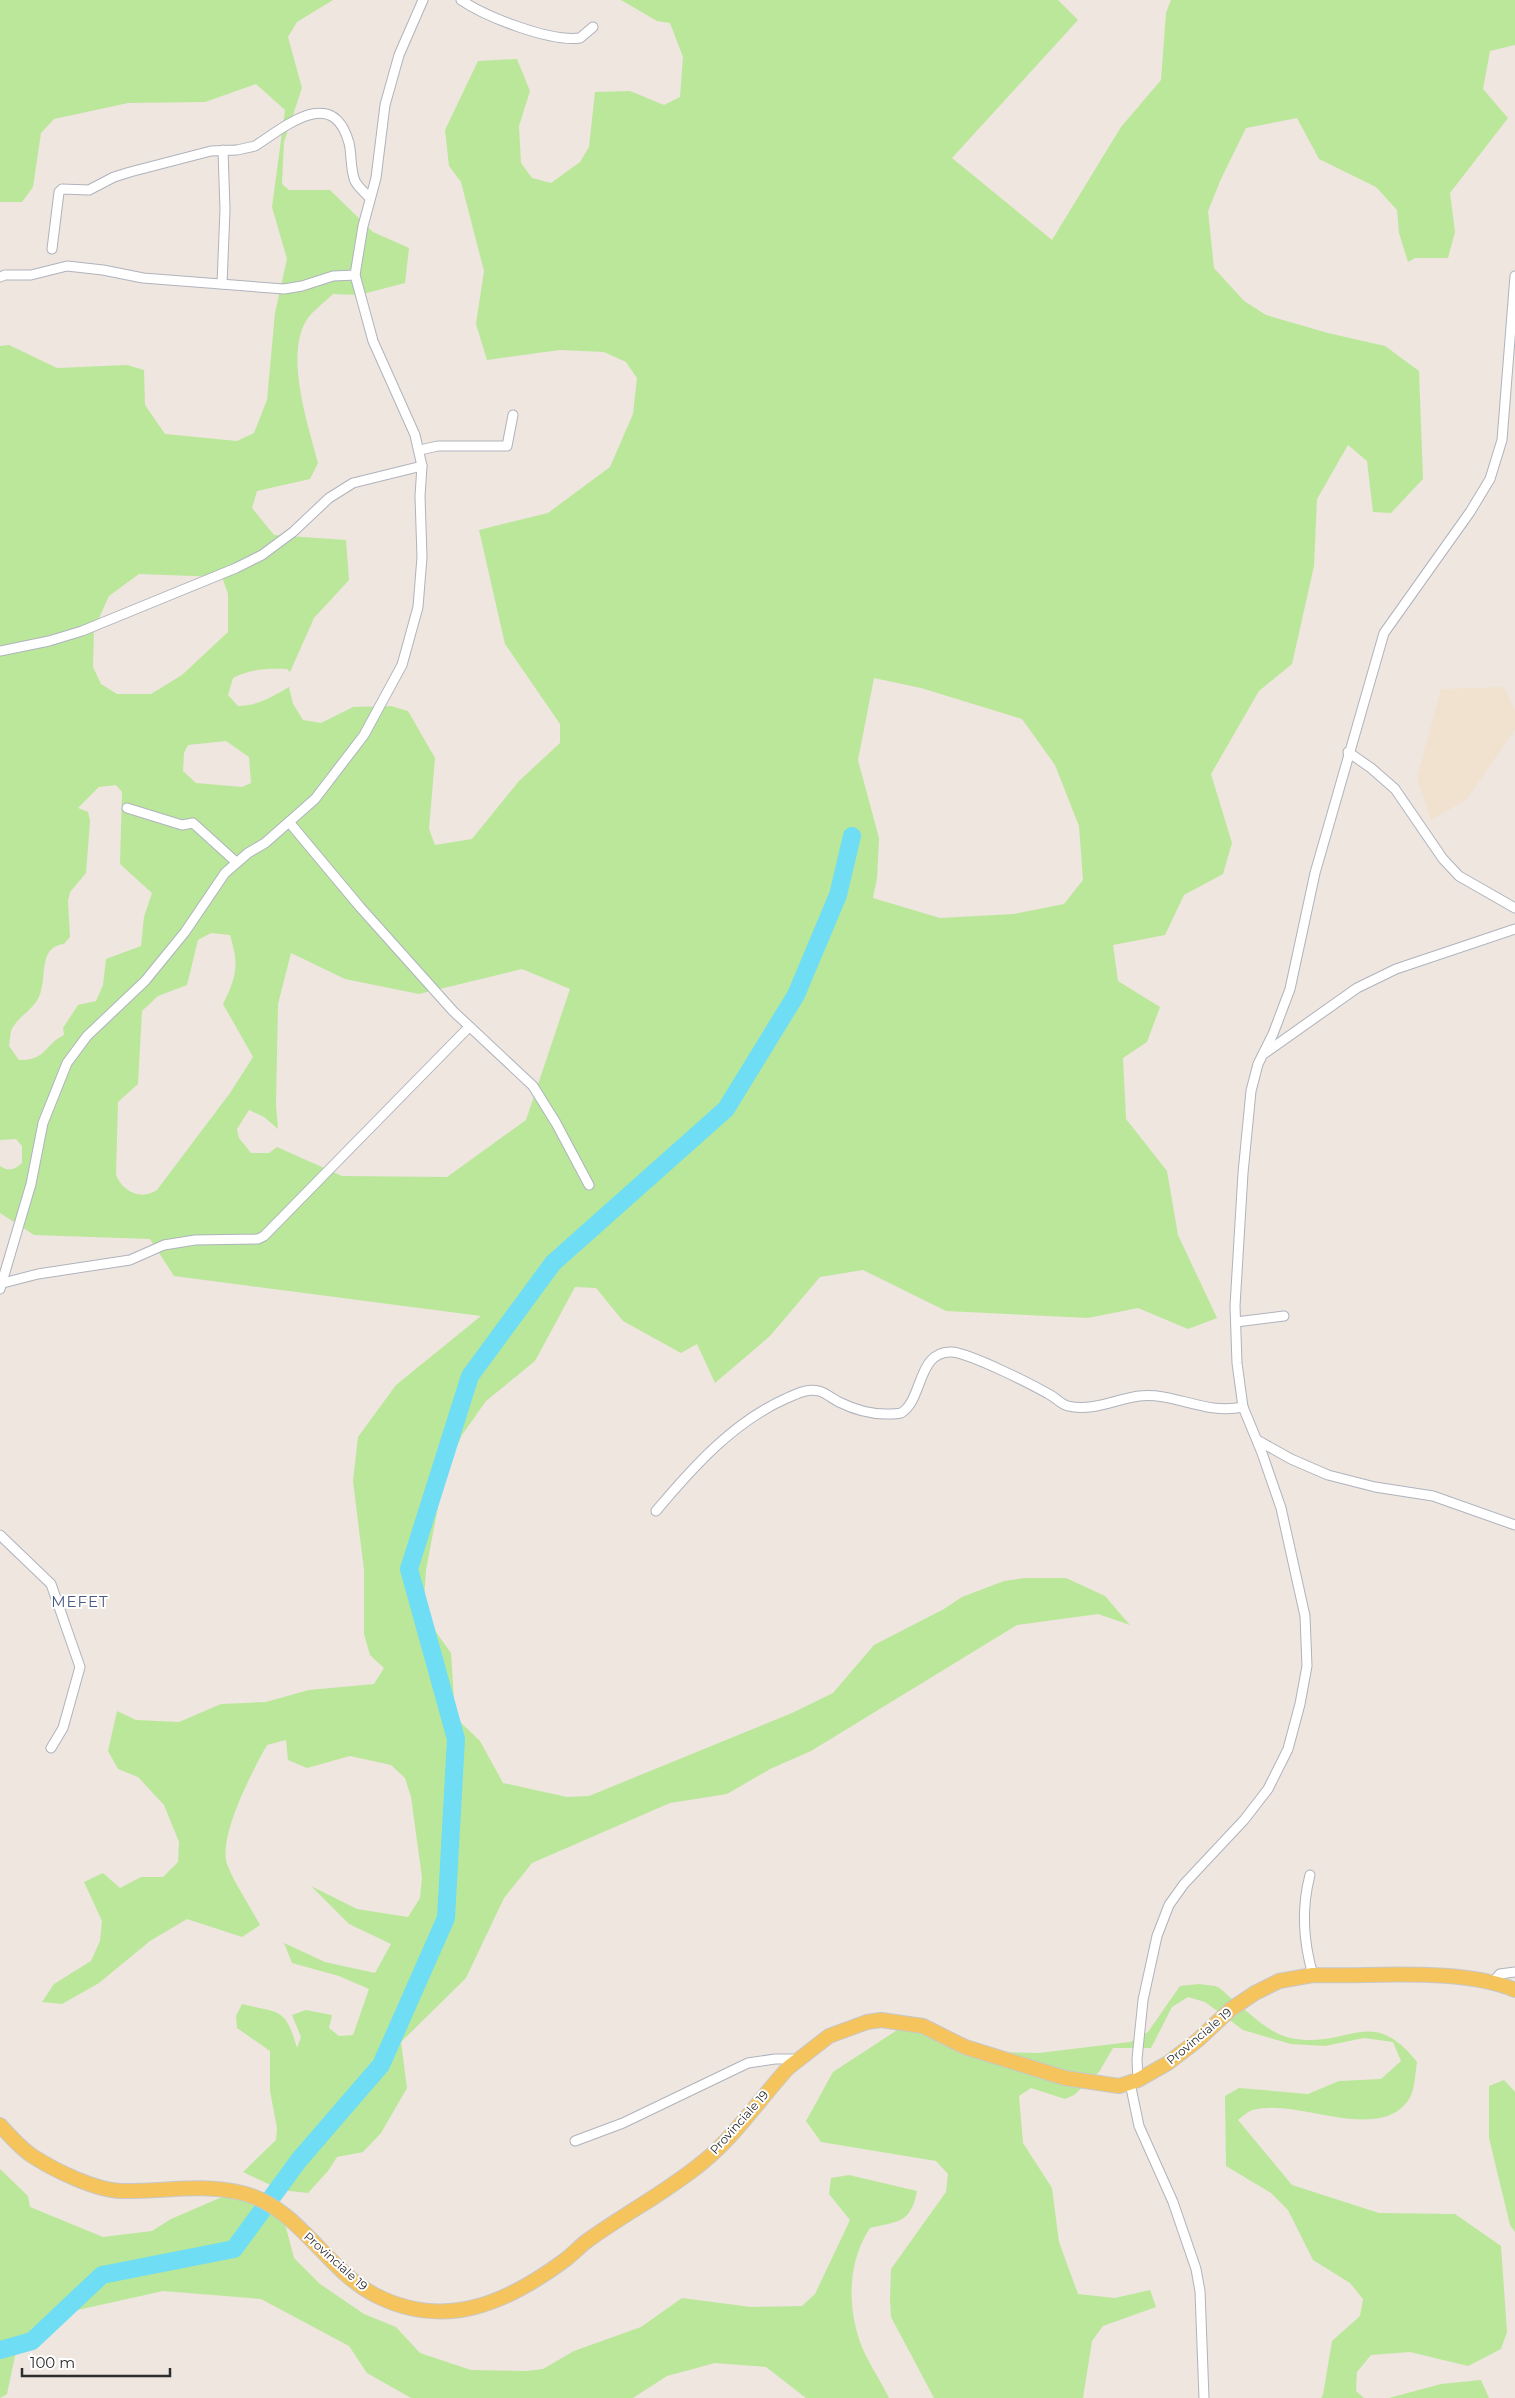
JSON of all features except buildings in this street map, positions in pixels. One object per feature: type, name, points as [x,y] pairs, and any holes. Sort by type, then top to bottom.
[{"type":"main road","name":"Provinciale 19","points":[[0,2125],[34,2157],[70,2176],[90,2183],[119,2191],[180,2187],[225,2190],[261,2200],[289,2219],[359,2285],[376,2295],[416,2308],[456,2311],[477,2308],[532,2283],[586,2242],[702,2164],[777,2080],[799,2059],[840,2030],[881,2020],[923,2026],[965,2047],[1066,2078],[1119,2086],[1134,2082],[1180,2055],[1224,2014],[1255,1993],[1279,1981],[1313,1975],[1438,1976],[1492,1983],[1515,1990]]},
{"type":"street","points":[[1,1286],[31,1184],[43,1123],[66,1063],[87,1036],[145,981],[185,932],[225,873],[236,862],[265,843],[315,799],[364,735],[402,665],[418,607],[422,557],[420,496],[422,466],[420,450],[415,435],[374,341],[355,275],[358,248],[376,178],[385,106],[399,56],[423,0]]},
{"type":"street","points":[[461,0],[477,11],[507,23],[564,38],[580,38],[593,28]]},
{"type":"street","points":[[52,249],[59,192],[62,189],[89,190],[114,177],[130,172],[223,150],[238,150],[255,146],[313,112],[326,112],[339,122],[349,144],[356,181],[370,198]]},
{"type":"street","points":[[222,284],[223,150]]},
{"type":"street","points":[[0,277],[5,275],[31,275],[67,266],[103,270],[143,278],[284,289],[302,286],[333,276],[355,275]]},
{"type":"street","points":[[1204,2398],[1200,2291],[1196,2268],[1173,2202],[1139,2126],[1134,2082],[1143,2000],[1157,1936],[1169,1905],[1184,1884],[1244,1820],[1268,1789],[1288,1749],[1300,1704],[1307,1666],[1305,1616],[1281,1508],[1243,1407],[1237,1363],[1236,1322],[1248,1113],[1258,1064],[1290,989],[1315,873],[1348,752],[1384,632],[1444,551],[1490,479],[1502,440],[1515,276]]},
{"type":"street","points":[[420,450],[438,446],[507,446],[513,415]]},
{"type":"street","points":[[0,651],[49,641],[82,631],[236,568],[262,556],[293,532],[329,498],[353,483],[422,466]]},
{"type":"street","points":[[1348,752],[1371,768],[1395,789],[1443,860],[1459,876],[1515,908]]},
{"type":"street","points":[[127,808],[182,825],[197,825],[236,862]]},
{"type":"street","points":[[289,822],[360,907],[469,1027],[533,1086],[556,1123],[589,1185]]},
{"type":"street","points":[[1263,1055],[1356,988],[1396,969],[1515,930]]},
{"type":"street","points":[[1,1286],[38,1274],[130,1260],[164,1245],[195,1240],[258,1239],[270,1230],[469,1027]]},
{"type":"street","points":[[1236,1322],[1284,1316]]},
{"type":"street","points":[[656,1511],[684,1478],[732,1431],[761,1411],[804,1391],[819,1391],[840,1403],[863,1411],[885,1414],[901,1413],[908,1406],[926,1367],[936,1357],[950,1352],[967,1356],[1007,1374],[1067,1406],[1084,1408],[1140,1396],[1164,1398],[1204,1408],[1227,1410],[1243,1407]]},
{"type":"street","points":[[1256,1440],[1291,1459],[1328,1475],[1376,1487],[1433,1496],[1515,1525]]},
{"type":"street","points":[[0,1534],[51,1584],[80,1667],[63,1728],[51,1748]]},
{"type":"street","points":[[1310,1875],[1303,1916],[1306,1947],[1313,1975]]},
{"type":"street","points":[[1492,1983],[1500,1974],[1515,1972]]},
{"type":"street","points":[[575,2141],[623,2123],[748,2063],[760,2060],[799,2059]]},
{"type":"shaded area","points":[[1504,687],[1515,710],[1515,729],[1467,799],[1431,820],[1417,778],[1441,689]]},
{"type":"green space","points":[[0,0],[333,0],[297,22],[288,37],[302,88],[284,142],[282,184],[289,190],[330,190],[373,232],[409,248],[405,283],[359,295],[333,294],[306,321],[300,336],[298,372],[304,411],[318,463],[310,479],[257,491],[252,508],[274,535],[346,540],[349,580],[314,618],[290,672],[287,669],[266,669],[239,675],[233,678],[228,695],[238,706],[245,706],[264,700],[289,687],[293,704],[303,720],[321,723],[353,707],[391,706],[408,711],[435,758],[429,829],[435,845],[472,839],[519,781],[560,743],[560,724],[505,644],[479,530],[548,513],[610,467],[633,414],[637,378],[626,362],[604,352],[560,350],[487,360],[476,324],[484,271],[461,182],[449,166],[445,130],[478,61],[517,59],[530,91],[519,126],[521,163],[532,178],[551,183],[580,162],[589,147],[595,92],[630,91],[664,105],[680,97],[683,57],[670,23],[657,21],[621,0],[1058,0],[1078,20],[952,158],[1052,240],[1121,127],[1161,80],[1166,13],[1171,0],[1515,0],[1515,45],[1490,51],[1483,89],[1508,118],[1450,193],[1455,232],[1448,258],[1415,258],[1408,262],[1399,233],[1397,210],[1376,187],[1319,159],[1297,118],[1246,128],[1221,179],[1208,211],[1214,268],[1244,301],[1266,315],[1328,333],[1385,346],[1419,371],[1423,479],[1391,513],[1373,512],[1367,461],[1348,445],[1317,499],[1314,566],[1292,664],[1259,691],[1211,774],[1232,843],[1223,874],[1184,895],[1165,935],[1113,945],[1118,981],[1160,1007],[1147,1042],[1123,1058],[1126,1119],[1167,1171],[1178,1235],[1217,1318],[1188,1329],[1138,1308],[1088,1318],[946,1311],[863,1270],[820,1277],[770,1336],[715,1383],[697,1344],[681,1353],[623,1321],[596,1288],[575,1287],[535,1361],[486,1401],[462,1435],[444,1475],[426,1570],[423,1614],[451,1653],[455,1717],[480,1741],[503,1783],[567,1797],[589,1796],[792,1713],[833,1693],[874,1645],[944,1609],[962,1597],[1004,1581],[1025,1578],[1066,1578],[1105,1596],[1130,1625],[1098,1614],[1017,1625],[811,1751],[770,1769],[727,1794],[670,1803],[532,1863],[504,1898],[466,1978],[401,2042],[407,2088],[381,2133],[363,2152],[337,2157],[328,2171],[308,2193],[281,2190],[243,2172],[276,2140],[277,2128],[270,2091],[270,2051],[237,2028],[236,2016],[242,2004],[280,2014],[289,2025],[297,2048],[301,2037],[292,2015],[306,2010],[332,2015],[329,2028],[339,2036],[353,2035],[369,1989],[339,1976],[292,1963],[284,1943],[325,1962],[375,1973],[391,1944],[349,1924],[311,1886],[357,1909],[408,1917],[420,1898],[422,1877],[411,1797],[405,1778],[391,1765],[350,1756],[307,1768],[288,1760],[286,1740],[267,1745],[238,1803],[227,1837],[226,1852],[230,1871],[260,1925],[242,1937],[187,1919],[150,1941],[99,1983],[62,2004],[42,2002],[54,1984],[91,1961],[100,1941],[102,1921],[84,1882],[103,1873],[120,1888],[141,1877],[163,1877],[178,1862],[179,1842],[164,1805],[138,1777],[118,1769],[108,1751],[117,1711],[136,1720],[179,1722],[221,1704],[266,1702],[309,1690],[374,1684],[384,1668],[370,1655],[364,1634],[364,1570],[353,1481],[358,1437],[396,1385],[481,1316],[174,1276],[150,1239],[34,1235],[0,1213],[0,1166],[11,1169],[22,1163],[22,1146],[16,1139],[0,1140],[0,346],[9,345],[57,368],[127,365],[144,370],[145,405],[165,434],[237,441],[254,433],[267,400],[275,313],[287,259],[272,207],[285,110],[256,84],[205,102],[128,103],[54,119],[41,133],[33,187],[22,202],[0,202]],"holes":[[[139,574],[222,577],[228,594],[228,632],[182,675],[151,694],[117,694],[101,684],[93,667],[94,629],[109,596]],[[874,678],[921,688],[1022,719],[1055,765],[1079,826],[1083,880],[1064,904],[1014,914],[940,918],[873,898],[877,878],[879,838],[858,760]],[[226,741],[249,757],[251,783],[242,787],[196,783],[183,771],[184,753],[188,745]],[[116,785],[122,792],[120,864],[152,893],[144,917],[141,946],[106,959],[103,985],[96,1001],[78,1005],[63,1028],[64,1035],[40,1055],[28,1060],[19,1060],[9,1046],[11,1031],[16,1022],[38,999],[42,987],[45,963],[50,951],[56,946],[64,944],[70,937],[68,901],[70,892],[86,873],[90,821],[88,812],[78,808],[99,787]],[[211,933],[230,935],[235,954],[235,970],[234,978],[223,1004],[253,1057],[230,1093],[157,1190],[145,1195],[133,1193],[123,1186],[116,1175],[118,1102],[138,1084],[142,1011],[158,996],[187,985],[198,940]],[[291,953],[345,979],[419,994],[522,969],[570,989],[526,1120],[447,1177],[342,1176],[277,1147],[269,1153],[251,1153],[239,1138],[237,1129],[249,1110],[264,1117],[278,1129],[276,1105],[278,1004]]]},
{"type":"green space","points":[[1199,1984],[1218,1987],[1262,2024],[1278,2034],[1296,2039],[1315,2040],[1360,2032],[1373,2032],[1387,2035],[1401,2045],[1417,2062],[1414,2086],[1409,2099],[1396,2112],[1378,2118],[1336,2117],[1291,2109],[1271,2108],[1251,2111],[1238,2120],[1292,2185],[1379,2213],[1455,2214],[1501,2246],[1507,2332],[1501,2349],[1468,2366],[1410,2352],[1371,2355],[1357,2372],[1356,2391],[1364,2398],[1321,2398],[1332,2341],[1360,2316],[1363,2299],[1350,2283],[1313,2260],[1288,2210],[1271,2193],[1226,2166],[1225,2096],[1239,2088],[1308,2094],[1339,2081],[1381,2079],[1401,2061],[1393,2042],[1364,2038],[1325,2046],[1291,2044],[1243,2030],[1205,2002],[1188,1997],[1172,2007],[1151,2048],[1113,2048],[1099,2072],[1074,2095],[1065,2099],[1031,2088],[1019,2096],[1023,2143],[1052,2188],[1059,2242],[1078,2294],[1115,2298],[1150,2290],[1156,2307],[1103,2326],[1092,2341],[1083,2398],[934,2398],[891,2317],[891,2269],[946,2192],[948,2174],[936,2161],[821,2142],[806,2121],[833,2072],[908,2023],[985,2052],[1039,2053],[1130,2042],[1148,2032],[1180,1986]]},
{"type":"green space","points":[[1504,2080],[1515,2092],[1515,2232],[1510,2225],[1489,2138],[1489,2086]]},
{"type":"green space","points":[[0,2169],[28,2196],[30,2207],[103,2237],[152,2231],[171,2219],[222,2197],[240,2199],[273,2211],[285,2224],[294,2258],[320,2284],[364,2314],[396,2327],[420,2353],[471,2370],[527,2371],[543,2369],[574,2351],[641,2327],[682,2298],[751,2307],[802,2306],[815,2294],[850,2220],[829,2194],[831,2178],[849,2175],[917,2191],[911,2209],[902,2219],[870,2228],[862,2241],[853,2271],[852,2302],[857,2332],[862,2347],[889,2398],[806,2398],[766,2367],[715,2363],[667,2376],[633,2398],[411,2398],[367,2373],[349,2346],[261,2299],[163,2291],[73,2311],[32,2328],[15,2356],[7,2394],[0,2398]]},
{"type":"green space","points":[[1481,2380],[1489,2398],[1389,2398],[1441,2384]]},
{"type":"waterway","points":[[0,2350],[32,2341],[102,2275],[234,2249],[299,2160],[381,2065],[446,1918],[456,1739],[409,1569],[470,1376],[553,1263],[726,1109],[796,995],[838,895],[852,836]]},
{"type":"district","name":"MEFET","points":[[80,1601]]}]
